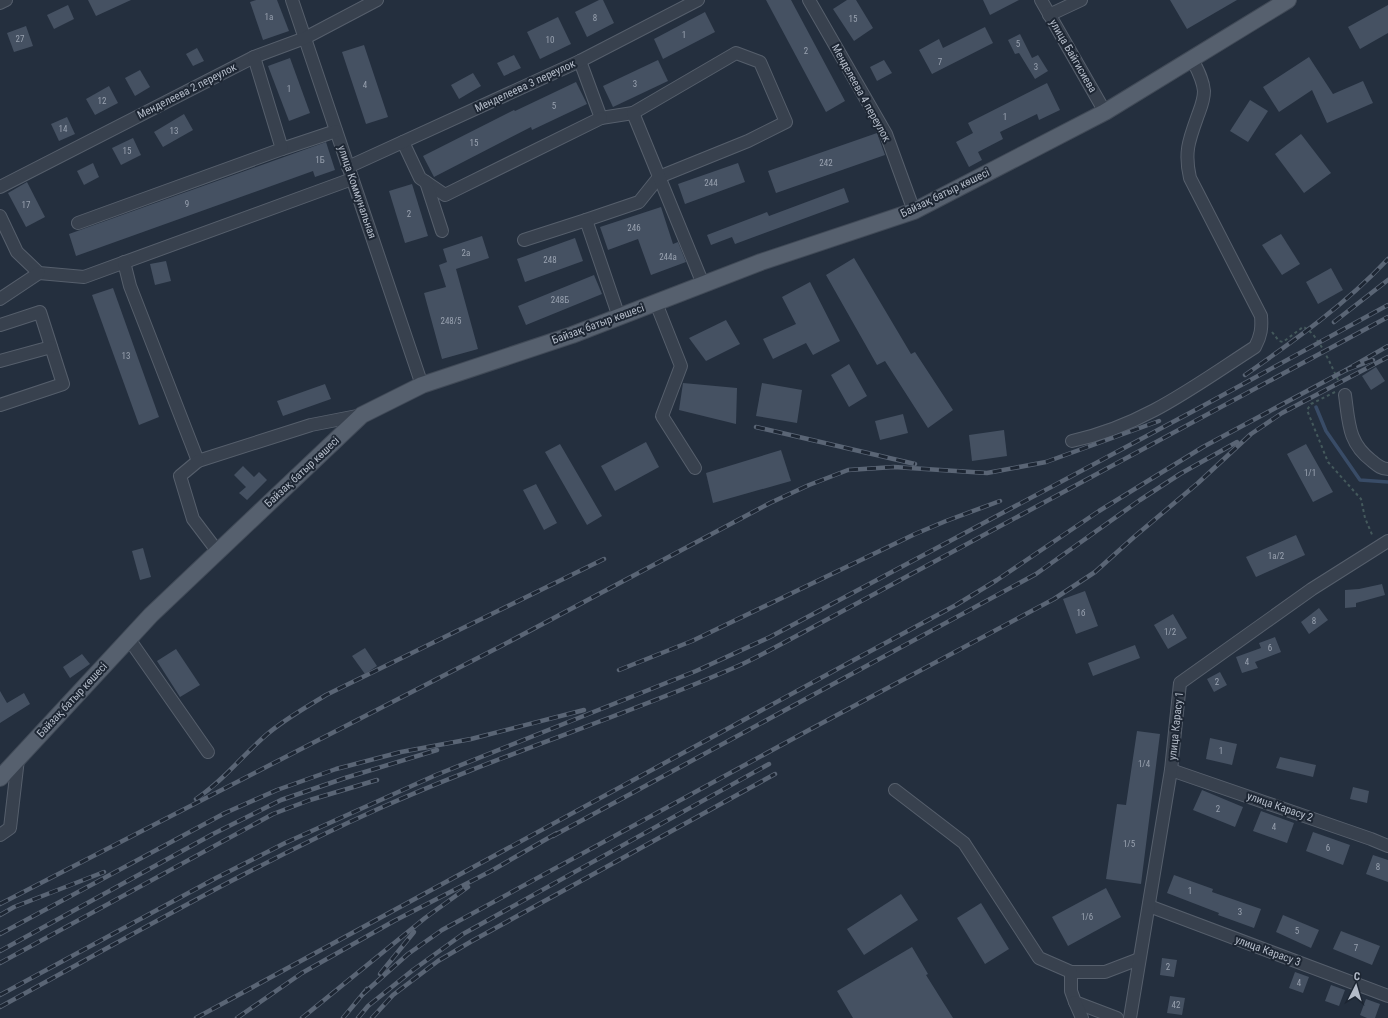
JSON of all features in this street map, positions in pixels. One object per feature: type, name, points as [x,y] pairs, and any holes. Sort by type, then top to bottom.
[{"type":"main road","name":"Байзақ батыр көшесі","points":[[0,778],[151,615],[362,415],[422,385],[572,335],[761,262],[914,211],[1106,112],[1288,0]]},
{"type":"street","points":[[0,3],[6,0]]},
{"type":"street","name":"улица Коммунальная","points":[[292,0],[422,385]]},
{"type":"street","name":"Менделеева 2 переулок","points":[[0,187],[254,57],[305,38],[377,0]]},
{"type":"street","name":"Менделеева 3 переулок","points":[[348,167],[580,61],[698,0]]},
{"type":"street","name":"Менделеева 4 переулок","points":[[809,0],[886,134],[914,211]]},
{"type":"street","name":"улица Байгисиева","points":[[1041,0],[1106,112]]},
{"type":"street","points":[[1049,15],[1081,0]]},
{"type":"street","points":[[403,142],[420,178],[444,195],[601,118],[633,113],[736,53],[760,62],[786,122],[748,141],[659,177],[639,202],[524,240]]},
{"type":"street","points":[[254,57],[282,149]]},
{"type":"street","points":[[1072,441],[1109,431],[1145,416],[1181,395],[1255,347],[1261,333],[1261,316],[1190,178],[1186,158],[1188,144],[1203,102],[1204,90],[1200,75],[1192,59]]},
{"type":"street","points":[[580,61],[601,118]]},
{"type":"street","points":[[633,113],[703,284]]},
{"type":"street","points":[[78,223],[336,131]]},
{"type":"street","points":[[0,216],[17,252],[39,273],[84,277],[352,179]]},
{"type":"street","points":[[426,182],[442,231]]},
{"type":"street","points":[[586,220],[619,317]]},
{"type":"street","points":[[124,262],[130,286],[198,461]]},
{"type":"street","points":[[0,299],[39,273]]},
{"type":"street","points":[[656,303],[681,366],[662,416],[695,468]]},
{"type":"street","points":[[0,326],[40,312],[63,384],[0,405]]},
{"type":"street","points":[[0,361],[51,347]]},
{"type":"street","points":[[1343,392],[1350,434],[1363,454],[1383,469],[1388,469]]},
{"type":"street","points":[[218,552],[193,519],[180,476],[198,461],[311,425],[362,415]]},
{"type":"street","name":"улица Карасу 1","points":[[1130,1018],[1171,770],[1180,682],[1312,589],[1388,541]]},
{"type":"street","points":[[129,639],[208,752]]},
{"type":"street","points":[[0,835],[10,828],[18,758]]},
{"type":"street","name":"улица Карасу 2","points":[[1171,770],[1388,846]]},
{"type":"street","points":[[895,790],[964,843],[1039,958],[1071,972],[1105,972],[1139,959]]},
{"type":"street","name":"улица Карасу 3","points":[[1149,906],[1388,996]]},
{"type":"street","points":[[1071,972],[1071,991],[1082,1018]]},
{"type":"street","points":[[1075,1002],[1117,1018]]},
{"type":"path","points":[[1261,316],[1279,341],[1283,342],[1303,327],[1308,329],[1319,343],[1343,392],[1310,404],[1307,410],[1328,462],[1360,499],[1365,518],[1377,548]]},
{"type":"building","points":[[88,0],[131,0],[96,16]]},
{"type":"building","points":[[256,0],[277,0],[289,31],[263,40],[250,2]]},
{"type":"building","points":[[599,0],[603,0],[614,23],[587,37],[575,12]]},
{"type":"building","points":[[766,0],[791,0],[845,101],[826,112]]},
{"type":"building","points":[[847,0],[856,0],[873,28],[854,41],[833,9]]},
{"type":"building","points":[[983,0],[1019,0],[990,15]]},
{"type":"building","points":[[1170,0],[1237,0],[1187,29]]},
{"type":"building","points":[[68,5],[74,19],[54,29],[47,15]]},
{"type":"building","points":[[1388,5],[1388,33],[1360,49],[1348,27]]},
{"type":"building","points":[[705,12],[715,32],[663,59],[654,39]]},
{"type":"building","points":[[558,17],[571,44],[540,59],[527,32]]},
{"type":"building","points":[[26,26],[33,46],[14,52],[7,33]]},
{"type":"building","points":[[985,27],[993,43],[932,74],[919,50],[939,39],[943,48]]},
{"type":"building","points":[[1020,34],[1032,58],[1038,55],[1048,71],[1035,79],[1019,53],[1015,54],[1008,40]]},
{"type":"building","points":[[364,45],[388,117],[366,124],[342,52]]},
{"type":"building","points":[[197,48],[204,61],[193,66],[186,54]]},
{"type":"building","points":[[514,55],[521,68],[504,76],[497,63]]},
{"type":"building","points":[[1309,57],[1333,94],[1363,81],[1373,103],[1327,123],[1312,90],[1279,112],[1263,87]]},
{"type":"building","points":[[290,58],[310,113],[289,121],[268,66]]},
{"type":"building","points":[[658,60],[668,81],[613,107],[603,86]]},
{"type":"building","points":[[884,60],[892,73],[877,81],[870,67]]},
{"type":"building","points":[[140,70],[150,87],[135,96],[125,78]]},
{"type":"building","points":[[473,73],[481,86],[459,99],[451,85]]},
{"type":"building","points":[[576,82],[587,104],[532,130],[531,127],[434,177],[423,156],[514,110],[515,111]]},
{"type":"building","points":[[1047,83],[1060,110],[1039,120],[1037,114],[1000,132],[1003,139],[978,152],[982,160],[969,167],[956,142],[973,133],[968,123]]},
{"type":"building","points":[[109,86],[118,103],[95,115],[86,99]]},
{"type":"building","points":[[1250,100],[1268,111],[1248,142],[1230,131]]},
{"type":"building","points":[[184,114],[193,130],[163,147],[154,132]]},
{"type":"building","points":[[67,117],[75,134],[59,141],[51,124]]},
{"type":"building","points":[[877,133],[885,155],[776,193],[768,171]]},
{"type":"building","points":[[1301,134],[1331,173],[1304,193],[1275,154]]},
{"type":"building","points":[[133,138],[141,155],[121,165],[112,148]]},
{"type":"building","points":[[326,142],[335,170],[315,177],[313,171],[76,256],[69,234]]},
{"type":"building","points":[[93,163],[99,177],[84,185],[77,171]]},
{"type":"building","points":[[738,163],[745,182],[685,204],[678,184]]},
{"type":"building","points":[[27,182],[45,217],[26,227],[8,193]]},
{"type":"building","points":[[412,184],[428,236],[405,243],[389,191]]},
{"type":"building","points":[[844,188],[849,202],[735,244],[732,237],[711,245],[707,235],[767,212],[769,216]]},
{"type":"building","points":[[661,207],[673,244],[678,242],[686,262],[651,275],[638,239],[608,250],[600,227]]},
{"type":"building","points":[[1281,234],[1300,264],[1282,275],[1262,245]]},
{"type":"building","points":[[482,236],[489,258],[456,269],[478,349],[442,359],[424,293],[446,287],[439,265],[447,262],[443,249]]},
{"type":"building","points":[[575,238],[583,261],[525,282],[517,259]]},
{"type":"building","points":[[854,258],[911,354],[915,352],[953,410],[928,428],[885,361],[877,365],[826,275]]},
{"type":"building","points":[[166,261],[171,281],[155,285],[150,264]]},
{"type":"building","points":[[1331,268],[1343,290],[1318,304],[1306,282]]},
{"type":"building","points":[[594,275],[602,294],[526,325],[518,306]]},
{"type":"building","points":[[810,282],[840,341],[813,355],[806,343],[773,359],[763,339],[796,324],[782,297]]},
{"type":"building","points":[[113,288],[159,417],[139,425],[92,295]]},
{"type":"building","points":[[726,320],[740,344],[706,361],[689,338]]},
{"type":"building","points":[[849,364],[867,396],[849,407],[831,375]]},
{"type":"building","points":[[1376,367],[1385,381],[1371,390],[1362,376]]},
{"type":"building","points":[[683,383],[737,388],[736,424],[679,410]]},
{"type":"building","points":[[762,383],[802,390],[797,423],[756,416]]},
{"type":"building","points":[[325,384],[331,399],[283,416],[277,401]]},
{"type":"building","points":[[903,414],[908,433],[880,440],[875,421]]},
{"type":"building","points":[[1004,430],[1007,456],[972,461],[969,435]]},
{"type":"building","points":[[646,442],[659,467],[615,491],[601,466]]},
{"type":"building","points":[[560,444],[602,516],[587,525],[545,452]]},
{"type":"building","points":[[1306,444],[1333,492],[1313,502],[1287,454]]},
{"type":"building","points":[[781,450],[791,481],[713,503],[706,473]]},
{"type":"building","points":[[243,466],[254,477],[259,472],[267,480],[247,500],[239,493],[246,487],[234,475]]},
{"type":"building","points":[[536,484],[557,523],[544,530],[523,490]]},
{"type":"building","points":[[1296,535],[1305,555],[1256,577],[1246,557]]},
{"type":"building","points":[[143,548],[151,577],[140,580],[132,551]]},
{"type":"building","points":[[1382,584],[1385,595],[1356,603],[1356,607],[1345,608],[1345,590],[1359,589]]},
{"type":"building","points":[[1085,591],[1098,626],[1076,634],[1063,599]]},
{"type":"building","points":[[1319,608],[1328,620],[1309,634],[1301,622]]},
{"type":"building","points":[[1173,614],[1187,638],[1168,649],[1154,625]]},
{"type":"building","points":[[1275,637],[1281,652],[1255,662],[1258,668],[1242,673],[1236,657],[1261,648],[1259,643]]},
{"type":"building","points":[[1135,645],[1140,658],[1093,676],[1088,663]]},
{"type":"building","points":[[365,648],[377,666],[365,674],[352,656]]},
{"type":"building","points":[[176,649],[200,685],[180,697],[157,661]]},
{"type":"building","points":[[82,654],[90,664],[70,678],[63,667]]},
{"type":"building","points":[[1220,672],[1227,685],[1214,692],[1207,679]]},
{"type":"building","points":[[0,691],[7,703],[24,693],[30,704],[0,723]]},
{"type":"building","points":[[1137,731],[1160,734],[1141,884],[1106,879],[1117,804],[1126,805]]},
{"type":"building","points":[[1210,738],[1237,744],[1232,765],[1206,759]]},
{"type":"building","points":[[1280,757],[1316,765],[1313,777],[1276,768]]},
{"type":"building","points":[[1353,787],[1369,791],[1367,803],[1350,799]]},
{"type":"building","points":[[1202,790],[1243,807],[1235,827],[1193,810]]},
{"type":"building","points":[[1261,811],[1294,823],[1287,843],[1253,831]]},
{"type":"building","points":[[1313,832],[1350,845],[1343,865],[1306,851]]},
{"type":"building","points":[[1373,855],[1388,860],[1388,882],[1366,874]]},
{"type":"building","points":[[1174,875],[1213,889],[1212,892],[1261,909],[1254,928],[1218,915],[1219,913],[1167,893]]},
{"type":"building","points":[[1106,888],[1121,917],[1068,946],[1052,917]]},
{"type":"building","points":[[901,894],[918,920],[864,955],[847,929]]},
{"type":"building","points":[[981,903],[1009,949],[985,964],[957,918]]},
{"type":"building","points":[[1283,915],[1319,930],[1311,948],[1276,932]]},
{"type":"building","points":[[1341,931],[1380,946],[1372,965],[1333,949]]},
{"type":"building","points":[[912,947],[928,974],[926,975],[953,1018],[853,1018],[837,991]]},
{"type":"building","points":[[1162,958],[1177,960],[1174,977],[1160,975]]},
{"type":"building","points":[[1295,972],[1309,977],[1303,993],[1289,988]]},
{"type":"building","points":[[1331,985],[1345,990],[1339,1006],[1325,1001]]},
{"type":"building","points":[[1170,996],[1185,998],[1182,1015],[1167,1013]]},
{"type":"building","points":[[1366,999],[1380,1004],[1375,1018],[1367,1018],[1360,1015]]},
{"type":"waterway","points":[[1316,407],[1326,431],[1360,480],[1388,482]]},
{"type":"railway","points":[[1245,375],[1320,321],[1355,291],[1388,259]]},
{"type":"railway","points":[[1334,322],[1388,280]]},
{"type":"railway","points":[[0,995],[216,878],[285,843],[436,775],[696,671],[770,637],[1199,408],[1388,305]]},
{"type":"railway","points":[[0,1007],[235,879],[330,831],[378,809],[467,772],[649,703],[738,666],[802,633],[1388,317]]},
{"type":"railway","points":[[1373,360],[1346,370],[1388,346]]},
{"type":"railway","points":[[363,994],[408,954],[442,930],[809,730],[1054,599],[1095,572],[1198,483],[1251,434],[1282,413],[1388,357]]},
{"type":"railway","points":[[196,1018],[956,605],[997,580],[1099,511],[1203,447],[1346,370]]},
{"type":"railway","points":[[0,904],[503,645],[770,503],[809,485],[848,470],[894,467],[987,473],[1046,462],[1159,421]]},
{"type":"railway","points":[[756,427],[915,464]]},
{"type":"railway","points":[[553,836],[1036,574],[1140,500],[1180,474],[1237,442]]},
{"type":"railway","points":[[619,670],[692,641],[915,534],[1000,501]]},
{"type":"railway","points":[[196,799],[215,785],[272,730],[294,714],[326,695],[604,559]]},
{"type":"railway","points":[[0,934],[225,813],[277,790],[336,769],[401,752],[471,739],[584,710]]},
{"type":"railway","points":[[0,951],[213,834],[281,800],[345,778],[437,750]]},
{"type":"railway","points":[[358,1018],[368,1006],[413,970],[463,934],[769,764]]},
{"type":"railway","points":[[372,1018],[393,995],[438,961],[775,774]]},
{"type":"railway","points":[[0,963],[273,814],[310,800],[377,780]]},
{"type":"railway","points":[[237,1018],[302,973],[394,921],[491,871],[557,833]]},
{"type":"railway","points":[[0,915],[14,907],[104,872]]},
{"type":"railway","points":[[302,1018],[425,918],[468,887]]},
{"type":"railway","points":[[380,974],[414,932]]},
{"type":"railway","points":[[343,1018],[367,989]]}]
